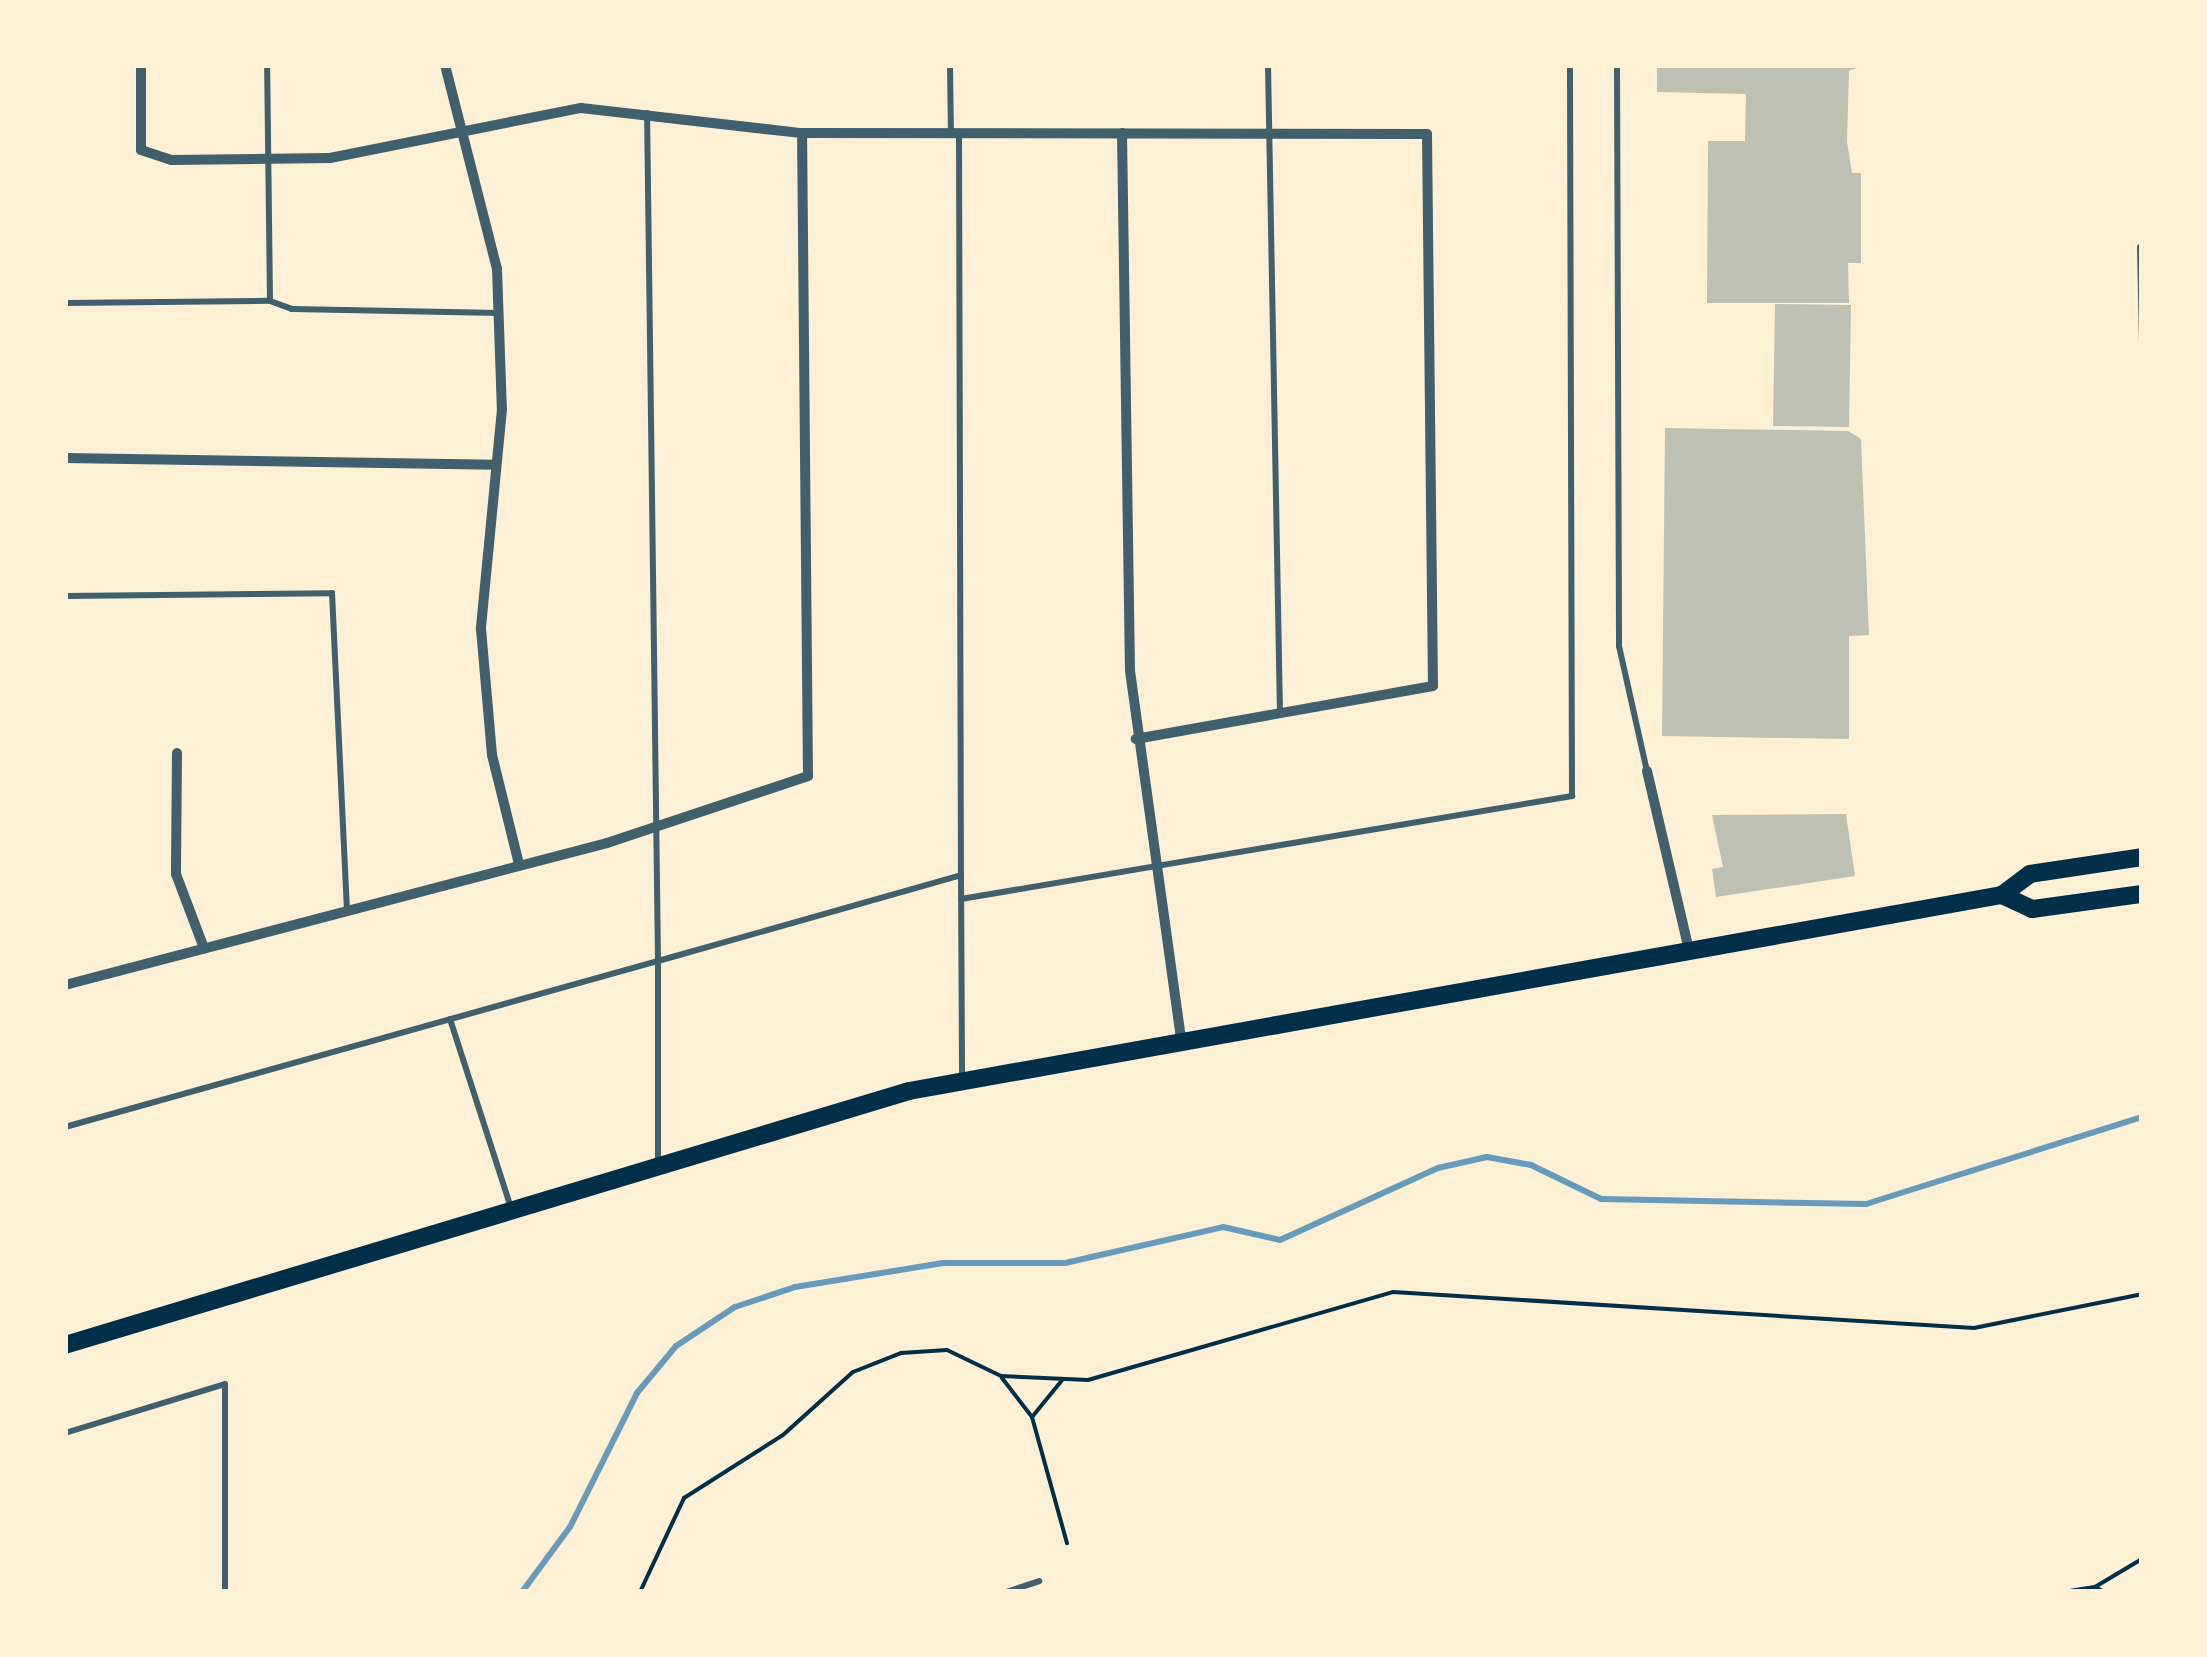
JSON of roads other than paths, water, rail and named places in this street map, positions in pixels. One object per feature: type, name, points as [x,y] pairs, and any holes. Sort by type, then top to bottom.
[{"type":"main road","points":[[65,1345],[658,1163],[962,1081],[1180,1038],[2002,894],[2030,874],[2142,857]]},
{"type":"main road","points":[[2002,894],[2032,909],[2142,894]]},
{"type":"street","points":[[141,65],[142,150],[171,160],[267,161],[384,151],[536,113],[648,111],[802,133],[1427,134],[1433,686],[1136,739]]},
{"type":"street","points":[[445,65],[465,130],[500,312],[496,465],[483,563],[484,698],[519,864]]},
{"type":"street","points":[[65,985],[658,828],[808,776],[802,133]]},
{"type":"street","points":[[1122,133],[1136,739],[1180,1038]]},
{"type":"street","points":[[65,458],[496,465]]},
{"type":"street","points":[[176,753],[176,874],[204,948]]},
{"type":"street","points":[[1647,772],[1688,950]]},
{"type":"lane","points":[[267,65],[270,301]]},
{"type":"lane","points":[[950,65],[955,133],[962,1081]]},
{"type":"lane","points":[[1268,65],[1280,713]]},
{"type":"lane","points":[[961,900],[1157,870],[1572,796],[1570,65]]},
{"type":"lane","points":[[1618,65],[1619,646],[1647,772]]},
{"type":"lane","points":[[648,111],[658,828],[658,1163]]},
{"type":"lane","points":[[2140,247],[2142,344]]},
{"type":"lane","points":[[65,303],[270,301],[292,310],[500,312]]},
{"type":"lane","points":[[65,596],[332,592],[348,910]]},
{"type":"lane","points":[[65,1127],[961,875]]},
{"type":"lane","points":[[450,1019],[510,1208]]},
{"type":"lane","points":[[65,1433],[226,1384],[225,1592]]},
{"type":"lane","points":[[1006,1592],[1038,1581]]},
{"type":"waterway","points":[[522,1592],[570,1527],[637,1393],[676,1346],[735,1307],[795,1287],[943,1263],[1065,1263],[1223,1227],[1280,1240],[1438,1168],[1487,1157],[1531,1165],[1601,1199],[1866,1204],[2142,1117]]}]
